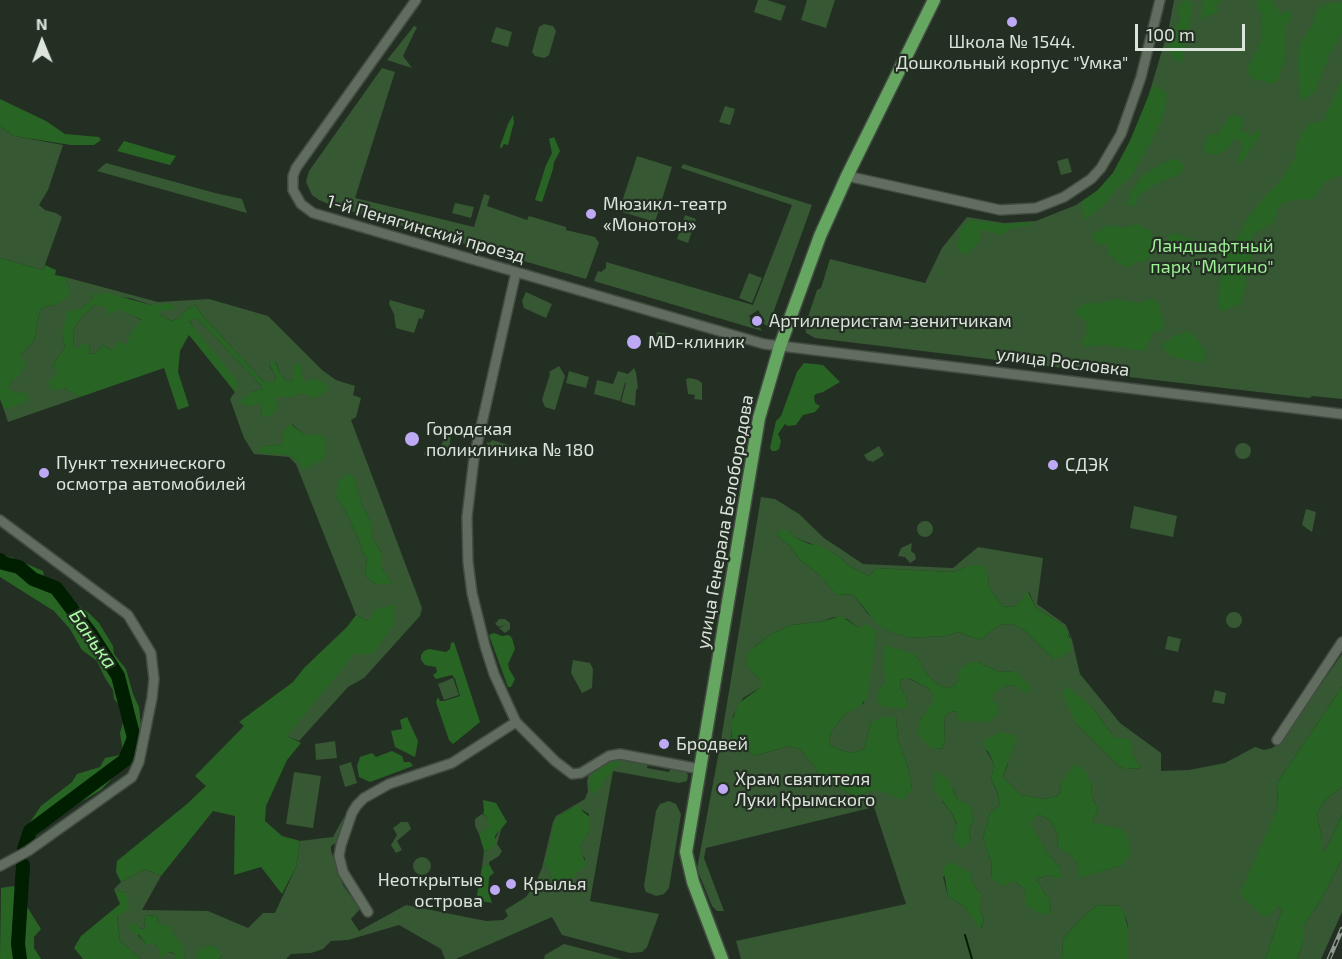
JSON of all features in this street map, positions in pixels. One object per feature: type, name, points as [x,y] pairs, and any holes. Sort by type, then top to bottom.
[{"type":"main road","name":"улица Генерала Белобородова","points":[[723,959],[688,866],[686,852],[759,418],[780,346],[820,236],[934,0]]},
{"type":"street","name":"1-й Пенягинский проезд","points":[[416,0],[300,161],[293,176],[293,190],[307,209],[322,217],[764,344],[780,346]]},
{"type":"street","points":[[847,176],[1000,210],[1035,208],[1079,189],[1096,174],[1121,134],[1139,83],[1160,0]]},
{"type":"street","points":[[516,272],[474,458],[467,517],[470,577],[477,618],[494,674],[516,722],[555,761],[572,774],[581,773],[609,756],[620,754],[700,769]]},
{"type":"street","name":"улица Рословка","points":[[780,346],[1342,414]]},
{"type":"street","points":[[0,520],[128,615],[151,653],[154,679],[139,762],[132,777],[28,851],[0,866]]},
{"type":"street","points":[[1276,740],[1342,642]]},
{"type":"street","points":[[368,912],[342,872],[339,856],[349,821],[357,805],[364,798],[388,784],[452,764],[516,722]]},
{"type":"green space","points":[[758,0],[767,0],[786,6],[781,21],[754,12]]},
{"type":"green space","points":[[807,0],[835,0],[826,28],[801,20]]},
{"type":"green space","name":"Ландшафтный парк \"Митино\"","points":[[1174,0],[1342,0],[1342,399],[1312,396],[1310,398],[1112,375],[1112,371],[1063,365],[1063,368],[815,338],[806,333],[805,326],[830,259],[925,283],[942,248],[967,217],[1004,223],[1036,221],[1076,205],[1098,190],[1113,173],[1147,101],[1169,27]]},
{"type":"green space","points":[[1183,0],[1192,2],[1190,26],[1182,62],[1178,62],[1171,55],[1168,39],[1180,20],[1178,9]]},
{"type":"green space","points":[[1203,0],[1221,0],[1217,6],[1218,12],[1204,20],[1201,16]]},
{"type":"green space","points":[[1272,0],[1281,15],[1286,10],[1292,13],[1291,20],[1286,25],[1285,61],[1277,81],[1273,84],[1254,79],[1249,75],[1248,68],[1261,41],[1262,13],[1257,9],[1256,2]]},
{"type":"green space","points":[[1342,3],[1342,33],[1328,58],[1314,93],[1300,101],[1299,45],[1312,26],[1317,10],[1323,5]]},
{"type":"green space","points":[[544,24],[553,26],[556,31],[549,55],[544,58],[535,56],[532,52],[539,27]]},
{"type":"green space","points":[[414,26],[417,27],[403,56],[412,68],[387,60]]},
{"type":"green space","points":[[496,27],[512,32],[508,47],[491,42]]},
{"type":"green space","points":[[382,68],[395,72],[355,198],[474,227],[484,194],[490,196],[487,206],[527,220],[529,216],[566,227],[566,230],[595,237],[599,243],[586,279],[333,206],[312,195],[306,182],[309,171]]},
{"type":"green space","points":[[1342,80],[1342,176],[1325,182],[1312,200],[1297,199],[1283,203],[1278,208],[1275,222],[1256,232],[1248,244],[1252,258],[1243,269],[1247,283],[1242,303],[1222,312],[1218,306],[1219,283],[1228,248],[1264,197],[1280,182],[1295,157],[1297,143],[1307,125],[1326,120],[1326,114]]},
{"type":"green space","points":[[1152,87],[1158,87],[1167,94],[1164,114],[1153,138],[1131,177],[1086,220],[1081,207],[1084,200],[1098,190],[1113,173],[1130,141]]},
{"type":"green space","points":[[0,99],[46,121],[65,134],[99,137],[101,140],[94,145],[71,145],[14,136],[0,126]]},
{"type":"green space","points":[[725,106],[735,109],[730,125],[719,122]]},
{"type":"green space","points":[[513,115],[514,122],[508,145],[504,144],[501,149],[500,146]]},
{"type":"green space","points":[[1234,115],[1243,118],[1244,122],[1240,131],[1249,133],[1251,137],[1258,130],[1260,135],[1239,164],[1238,159],[1243,144],[1235,137],[1230,146],[1218,155],[1207,153],[1203,149],[1209,134],[1218,135],[1229,117]]},
{"type":"green space","points":[[0,126],[14,136],[63,145],[48,190],[39,205],[62,217],[43,270],[0,258]]},
{"type":"green space","points":[[554,137],[560,151],[554,162],[542,202],[535,200],[552,153],[549,139]]},
{"type":"green space","points":[[124,141],[176,156],[170,165],[117,151]]},
{"type":"green space","points":[[637,156],[672,167],[655,222],[619,211]]},
{"type":"green space","points":[[1068,158],[1072,172],[1061,175],[1057,161]]},
{"type":"green space","points":[[1171,159],[1184,164],[1182,173],[1157,183],[1139,195],[1136,204],[1126,207],[1131,192],[1143,175]]},
{"type":"green space","points":[[106,163],[242,199],[247,213],[97,171]]},
{"type":"green space","points":[[683,164],[812,205],[768,327],[763,323],[765,321],[758,310],[749,316],[756,327],[759,326],[762,331],[594,281],[598,271],[601,272],[606,268],[606,262],[753,305],[792,205],[681,168]]},
{"type":"green space","points":[[455,203],[474,207],[471,218],[452,213]]},
{"type":"green space","points":[[685,215],[696,219],[688,243],[677,239]]},
{"type":"green space","points":[[971,220],[1003,224],[1032,222],[1029,226],[1011,228],[1002,235],[986,230],[980,231],[979,242],[967,254],[962,253],[958,248],[958,242],[962,226]]},
{"type":"green space","points":[[1138,224],[1152,232],[1154,243],[1150,257],[1146,261],[1132,263],[1130,268],[1117,263],[1116,259],[1108,254],[1107,244],[1098,245],[1092,237],[1094,232],[1107,225],[1123,228]]},
{"type":"green space","points":[[1174,233],[1194,240],[1189,253],[1179,253],[1169,244],[1167,240],[1169,235]]},
{"type":"green space","points":[[0,258],[43,270],[45,265],[56,270],[55,275],[65,277],[69,289],[69,295],[62,301],[40,310],[34,341],[20,355],[26,365],[7,389],[18,393],[24,392],[30,400],[4,410],[0,399]]},
{"type":"green space","points":[[749,273],[762,278],[752,303],[739,298]]},
{"type":"green space","points":[[65,277],[158,302],[209,299],[268,316],[322,370],[336,380],[355,386],[353,395],[361,398],[356,417],[351,420],[422,608],[420,616],[364,678],[348,687],[299,741],[287,736],[368,621],[356,615],[296,464],[289,457],[254,454],[244,438],[230,399],[235,392],[189,320],[197,318],[260,384],[262,389],[251,392],[263,402],[261,416],[272,397],[290,397],[303,393],[302,370],[294,379],[287,382],[276,362],[269,365],[275,374],[276,382],[264,382],[201,314],[196,305],[188,308],[180,318],[171,321],[159,314],[159,310],[169,310],[159,305],[151,305],[130,298],[90,295],[93,298],[80,310],[62,335],[65,347],[53,365],[64,388],[80,397],[8,422],[4,410],[18,403],[18,393],[6,390],[12,381],[20,355],[34,341],[40,310],[55,305],[69,289]],"holes":[[[292,424],[303,434],[298,461],[289,455],[261,447],[283,444]],[[354,479],[363,508],[371,521],[371,535],[382,554],[382,568],[391,583],[376,584],[365,574],[367,558],[362,552],[345,510],[336,497]]]},
{"type":"green space","points":[[526,292],[552,304],[546,318],[524,308],[522,301]]},
{"type":"green space","points":[[107,293],[151,305],[171,304],[175,309],[159,311],[159,314],[171,321],[180,318],[188,308],[196,305],[201,314],[264,382],[276,382],[275,374],[269,364],[275,361],[287,382],[294,379],[293,367],[300,362],[304,382],[314,379],[322,382],[328,385],[326,391],[313,398],[303,393],[291,397],[273,397],[278,404],[273,415],[261,417],[262,402],[249,406],[238,402],[251,392],[262,389],[260,384],[197,318],[189,321],[238,382],[235,392],[189,335],[180,351],[178,372],[189,406],[178,410],[164,368],[80,397],[64,388],[52,390],[48,382],[57,375],[53,365],[65,347],[62,335],[67,310],[80,310],[93,298],[90,295]],"holes":[[[94,305],[105,307],[110,315],[118,309],[142,320],[133,329],[126,345],[117,341],[112,351],[103,345],[95,354],[89,353],[90,345],[82,344],[79,348],[74,346],[73,330],[80,319]]]},
{"type":"green space","points":[[1113,299],[1140,303],[1150,299],[1156,300],[1159,304],[1163,329],[1153,333],[1145,351],[1104,345],[1084,347],[1081,343],[1086,334],[1087,323],[1074,312],[1087,302],[1098,304]]},
{"type":"green space","points":[[390,300],[425,310],[422,319],[419,318],[414,333],[396,328],[394,314],[389,304]]},
{"type":"green space","points":[[94,305],[118,308],[143,321],[126,346],[112,351],[103,345],[95,354],[89,353],[90,345],[79,349],[74,346],[73,330]]},
{"type":"green space","points":[[1187,331],[1193,334],[1205,351],[1204,361],[1173,357],[1162,348],[1164,343]]},
{"type":"green space","points":[[657,332],[669,334],[665,350],[654,347]]},
{"type":"green space","points":[[804,363],[823,365],[840,382],[814,396],[815,403],[820,406],[815,412],[803,415],[796,425],[785,424],[778,434],[781,441],[779,449],[772,451],[770,448],[776,421],[781,416],[797,372]]},
{"type":"green space","points":[[559,366],[565,376],[555,410],[545,407],[542,400],[549,372]]},
{"type":"green space","points":[[634,368],[638,388],[635,406],[621,402],[626,383],[620,401],[594,394],[597,380],[613,384],[618,371],[628,374]]},
{"type":"green space","points":[[569,371],[589,377],[586,388],[566,383]]},
{"type":"green space","points":[[690,378],[702,383],[702,400],[694,399],[695,395],[688,394],[686,379]]},
{"type":"green space","points":[[291,424],[303,434],[325,436],[325,458],[303,470],[298,461],[289,455],[259,453],[260,447],[282,444],[285,428]]},
{"type":"green space","points":[[448,428],[451,432],[449,456],[445,458],[424,455],[427,446],[440,449]]},
{"type":"green space","points":[[492,440],[536,453],[535,456],[506,458],[501,452],[493,454],[486,442],[490,443]]},
{"type":"green space","points":[[1240,443],[1246,443],[1251,451],[1249,457],[1240,459],[1235,454],[1235,448]]},
{"type":"green space","points":[[879,446],[884,455],[873,462],[867,460],[864,455]]},
{"type":"green space","points":[[350,473],[354,478],[363,508],[371,521],[371,535],[382,554],[382,568],[392,584],[376,584],[365,574],[367,558],[362,552],[345,510],[336,497],[338,482]]},
{"type":"green space","points":[[761,497],[775,499],[799,514],[824,538],[863,564],[953,568],[978,547],[1043,558],[1037,604],[1066,625],[1072,640],[1080,674],[1120,723],[1161,753],[1161,771],[1189,770],[1225,763],[1255,747],[1264,750],[1280,743],[1342,654],[1342,687],[1277,783],[1278,807],[1263,845],[1278,906],[1282,910],[1265,959],[1128,959],[1127,921],[1120,906],[1097,905],[1063,939],[1062,959],[741,959],[736,941],[906,904],[874,807],[706,848],[704,858],[724,911],[717,911],[712,906],[697,869],[720,746]],"holes":[[[789,531],[794,537],[831,552],[849,566],[869,576],[877,568],[949,572],[967,566],[988,576],[989,587],[1002,606],[1014,607],[1029,592],[1036,608],[1062,624],[1070,637],[1053,659],[1024,630],[1012,624],[999,625],[980,640],[958,632],[946,636],[909,638],[886,630],[868,614],[853,594],[836,595],[820,575],[800,560],[790,546],[775,534]],[[834,617],[847,619],[859,628],[877,632],[864,703],[846,713],[831,732],[829,744],[852,753],[864,749],[871,722],[896,717],[898,741],[907,764],[912,788],[870,791],[859,796],[848,793],[838,786],[827,785],[819,778],[815,767],[800,749],[789,746],[754,756],[731,737],[733,716],[743,698],[761,687],[761,680],[751,671],[754,647],[771,634],[791,625],[820,622]],[[916,655],[927,675],[939,685],[947,688],[955,685],[978,662],[999,672],[1014,671],[1015,686],[1008,685],[994,692],[992,700],[959,721],[957,711],[950,712],[944,717],[943,748],[935,749],[920,720],[933,702],[933,695],[928,688],[908,678],[900,680],[908,702],[879,689]],[[1091,706],[1141,768],[1125,769],[1118,765],[1075,722]],[[986,750],[1008,764],[1003,777],[1021,795],[1046,799],[1059,795],[1062,782],[1091,784],[1092,797],[1098,810],[1092,822],[1123,865],[1080,877],[1078,864],[1070,854],[1058,847],[1057,833],[1051,821],[1039,814],[1029,823],[1050,857],[1059,866],[1061,878],[1049,875],[1036,879],[1050,901],[1051,914],[1015,881],[991,878],[992,864],[983,838],[990,813],[1000,805],[991,779],[994,764]],[[953,789],[958,800],[970,806],[974,818],[969,830],[971,841],[953,837],[957,825],[951,812],[942,801]],[[958,867],[971,873],[973,884],[980,893],[980,909],[984,920],[981,928],[965,907],[948,896],[943,877]]]},
{"type":"green space","points":[[1134,506],[1177,516],[1173,537],[1130,528]]},
{"type":"green space","points":[[1306,509],[1316,512],[1312,532],[1302,525]]},
{"type":"green space","points":[[925,521],[933,529],[925,537],[917,529]]},
{"type":"green space","points":[[783,530],[789,531],[794,537],[809,544],[821,546],[841,558],[849,566],[869,576],[877,568],[949,572],[967,566],[983,565],[988,576],[989,587],[1002,606],[1014,607],[1028,592],[1036,608],[1062,624],[1067,630],[1072,650],[1053,659],[1024,630],[1012,624],[999,625],[980,640],[958,632],[946,636],[909,638],[886,630],[876,623],[853,594],[836,595],[820,575],[800,560],[790,546],[775,534]]},
{"type":"green space","points":[[912,543],[911,551],[915,554],[916,559],[910,563],[905,557],[898,556],[901,548]]},
{"type":"green space","points":[[0,556],[11,557],[43,571],[44,576],[99,623],[113,646],[114,654],[126,669],[139,707],[141,727],[131,764],[115,775],[101,790],[64,812],[24,849],[24,831],[41,806],[72,782],[77,774],[100,767],[105,758],[120,755],[123,752],[120,733],[124,719],[120,706],[114,699],[113,690],[97,661],[82,650],[70,629],[54,611],[0,577]]},
{"type":"green space","points":[[395,605],[393,625],[373,654],[354,654],[287,736],[301,743],[287,760],[266,806],[265,821],[282,836],[300,841],[296,867],[282,894],[261,867],[234,875],[235,816],[213,811],[161,876],[145,869],[121,882],[116,872],[117,861],[206,786],[195,776],[244,726],[239,722],[293,682],[356,615],[368,621],[377,608]]},
{"type":"green space","points":[[1231,612],[1237,612],[1242,620],[1240,626],[1231,628],[1226,623],[1226,617]]},
{"type":"green space","points":[[841,616],[859,628],[867,624],[877,632],[867,698],[858,708],[846,713],[831,732],[829,744],[852,753],[864,749],[871,722],[882,717],[896,717],[898,741],[907,764],[912,788],[903,800],[882,791],[870,791],[859,796],[848,793],[838,786],[827,785],[819,778],[815,767],[800,749],[789,746],[754,756],[745,749],[736,748],[732,744],[731,723],[739,703],[761,687],[761,680],[747,664],[749,651],[771,634],[791,625],[820,622]]},
{"type":"green space","points":[[499,619],[505,619],[510,623],[510,629],[505,633],[499,628],[507,624],[499,627],[495,624]]},
{"type":"green space","points":[[494,633],[502,636],[509,635],[512,638],[515,649],[508,664],[515,679],[511,687],[508,687],[489,635]]},
{"type":"green space","points":[[1168,636],[1181,639],[1178,652],[1165,649]]},
{"type":"green space","points":[[454,642],[480,722],[453,744],[449,740],[436,702],[438,697],[440,701],[444,701],[460,696],[455,679],[452,675],[436,679],[433,675],[437,672],[436,667],[425,665],[421,660],[421,655],[429,649],[446,652]]},
{"type":"green space","points":[[886,645],[916,655],[927,675],[939,685],[947,688],[955,685],[959,679],[957,671],[971,662],[978,662],[999,672],[1014,671],[1031,687],[1028,694],[1015,686],[1008,685],[995,692],[992,700],[998,705],[999,713],[988,722],[958,721],[957,711],[950,712],[944,717],[943,748],[935,749],[928,746],[918,734],[920,720],[933,701],[933,695],[928,688],[909,678],[900,680],[908,702],[906,709],[884,707],[877,703],[879,689],[885,683],[883,652]]},
{"type":"green space","points":[[573,660],[590,663],[593,669],[592,688],[582,693],[571,673]]},
{"type":"green space","points":[[453,678],[459,695],[444,700],[438,684]]},
{"type":"green space","points":[[1067,687],[1091,706],[1114,737],[1128,739],[1133,745],[1131,752],[1141,768],[1125,769],[1118,765],[1075,722],[1062,693]]},
{"type":"green space","points":[[1342,687],[1342,787],[1326,799],[1317,814],[1322,852],[1329,844],[1342,815],[1342,859],[1321,900],[1303,926],[1303,942],[1297,959],[1265,959],[1282,910],[1278,906],[1269,916],[1261,915],[1240,894],[1278,807],[1277,783]]},
{"type":"green space","points":[[1215,690],[1226,693],[1224,704],[1212,702]]},
{"type":"green space","points":[[407,717],[418,741],[415,757],[395,747],[391,731],[402,729],[400,720]]},
{"type":"green space","points":[[1001,732],[1017,736],[1003,777],[1021,795],[1046,799],[1059,795],[1062,782],[1076,764],[1086,772],[1091,784],[1092,797],[1098,810],[1092,822],[1123,830],[1127,836],[1131,852],[1123,865],[1079,878],[1078,864],[1058,847],[1057,833],[1051,821],[1039,814],[1030,823],[1050,857],[1059,866],[1062,879],[1049,875],[1036,879],[1050,901],[1051,914],[1037,913],[1026,905],[1026,891],[1015,881],[1003,886],[991,878],[992,864],[983,838],[990,813],[1000,805],[991,779],[994,764],[983,741]]},
{"type":"green space","points":[[335,741],[337,758],[316,760],[315,744]]},
{"type":"green space","points":[[392,751],[402,756],[404,762],[410,762],[413,766],[370,782],[359,777],[357,766],[360,757],[372,753],[376,757]]},
{"type":"green space","points":[[622,757],[648,763],[647,768],[669,772],[671,767],[685,770],[688,775],[687,781],[679,783],[613,771],[590,901],[659,914],[647,947],[642,952],[630,953],[562,935],[552,917],[456,959],[445,959],[441,949],[399,925],[348,940],[331,941],[323,949],[311,953],[291,954],[286,959],[218,959],[222,956],[210,945],[199,951],[198,959],[185,959],[181,944],[165,926],[158,923],[157,915],[144,916],[145,928],[141,929],[135,923],[138,935],[146,944],[155,944],[159,950],[176,954],[176,959],[141,959],[120,941],[117,914],[126,893],[114,889],[121,882],[145,869],[161,876],[142,910],[208,911],[248,928],[263,913],[275,913],[296,867],[300,841],[333,837],[344,817],[341,835],[331,846],[331,851],[343,885],[360,909],[351,919],[359,931],[406,905],[486,921],[503,920],[508,916],[505,910],[526,897],[535,884],[542,868],[556,816],[585,799],[589,772],[606,761]],"holes":[[[577,807],[589,814],[589,832],[580,844],[585,859],[576,873],[567,878],[550,881],[560,815]]]},
{"type":"green space","points":[[351,762],[357,783],[345,787],[339,766]]},
{"type":"green space","points":[[610,762],[620,762],[620,766],[613,768],[610,775],[604,779],[602,787],[595,791],[595,795],[591,791],[589,782],[593,772]]},
{"type":"green space","points":[[935,771],[947,778],[958,800],[970,805],[974,818],[969,830],[971,841],[961,849],[953,837],[957,824],[934,790]]},
{"type":"green space","points":[[294,772],[321,776],[313,828],[286,824]]},
{"type":"green space","points":[[1342,787],[1342,815],[1329,844],[1321,853],[1322,839],[1317,814],[1326,799]]},
{"type":"green space","points":[[483,800],[496,803],[507,822],[495,836],[495,845],[484,851],[479,834],[489,826],[487,817],[483,814]]},
{"type":"green space","points":[[669,801],[676,804],[681,814],[669,888],[664,894],[656,896],[646,892],[644,886],[656,811],[660,804]]},
{"type":"green space","points":[[574,807],[581,807],[582,811],[590,817],[589,832],[580,845],[586,866],[576,873],[575,877],[567,878],[565,883],[553,884],[550,881],[551,873],[545,864],[555,821],[560,815]]},
{"type":"green space","points":[[482,814],[487,817],[490,826],[479,834],[475,826],[475,819]]},
{"type":"green space","points":[[401,822],[408,822],[411,829],[397,841],[402,850],[396,853],[391,845],[397,835],[393,828]]},
{"type":"green space","points":[[502,826],[497,844],[502,851],[489,864],[482,867],[484,851],[489,850]]},
{"type":"green space","points":[[418,857],[426,857],[431,862],[429,873],[418,875],[413,870],[413,862]]},
{"type":"green space","points":[[1342,859],[1342,912],[1321,959],[1297,959],[1303,942],[1303,926],[1321,900]]},
{"type":"green space","points":[[950,862],[971,873],[973,884],[980,893],[980,909],[984,920],[980,929],[965,907],[948,896],[943,868]]},
{"type":"green space","points":[[489,864],[494,873],[489,877],[488,891],[492,903],[476,900],[482,867]]},
{"type":"green space","points":[[14,886],[41,929],[34,937],[34,948],[41,959],[0,959],[1,888]]},
{"type":"green space","points":[[114,889],[126,893],[129,905],[125,913],[117,915],[120,941],[141,959],[83,959],[74,948],[81,936],[120,904]]},
{"type":"green space","points":[[1097,905],[1120,906],[1128,928],[1128,959],[1062,959],[1063,939]]},
{"type":"green space","points":[[157,915],[158,923],[171,927],[173,934],[182,944],[185,959],[176,959],[176,954],[170,952],[160,958],[155,944],[146,944],[129,927],[135,923],[141,929],[145,928],[144,916]]},
{"type":"green space","points":[[564,944],[622,959],[544,959],[545,955]]},
{"type":"green space","points":[[210,945],[217,948],[222,956],[218,959],[198,959],[198,951]]},
{"type":"waterway","name":"Банька","points":[[0,560],[19,567],[33,579],[56,588],[91,634],[118,676],[134,738],[125,760],[30,831],[24,849]]},
{"type":"waterway","name":"Банька","points":[[20,959],[18,944],[23,865]]},
{"type":"waterway","points":[[965,935],[972,959]]},
{"type":"railway","points":[[1329,959],[1342,929]]},
{"type":"place","name":"Школа № 1544. Дошкольный корпус \"Умка\"","points":[[1012,22]]},
{"type":"place","name":"Мюзикл-театр «Монотон»","points":[[591,214]]},
{"type":"place","name":"Артиллеристам-зенитчикам","points":[[757,321]]},
{"type":"place","name":"MD-клиник","points":[[634,342]]},
{"type":"place","name":"Городская поликлиника № 180","points":[[412,439]]},
{"type":"place","name":"СДЭК","points":[[1053,465]]},
{"type":"place","name":"Пункт технического осмотра автомобилей","points":[[44,473]]},
{"type":"place","name":"Бродвей","points":[[664,744]]},
{"type":"place","name":"Храм святителя Луки Крымского","points":[[723,789]]},
{"type":"place","name":"Крылья","points":[[511,884]]},
{"type":"place","name":"Неоткрытые острова","points":[[495,890]]}]
